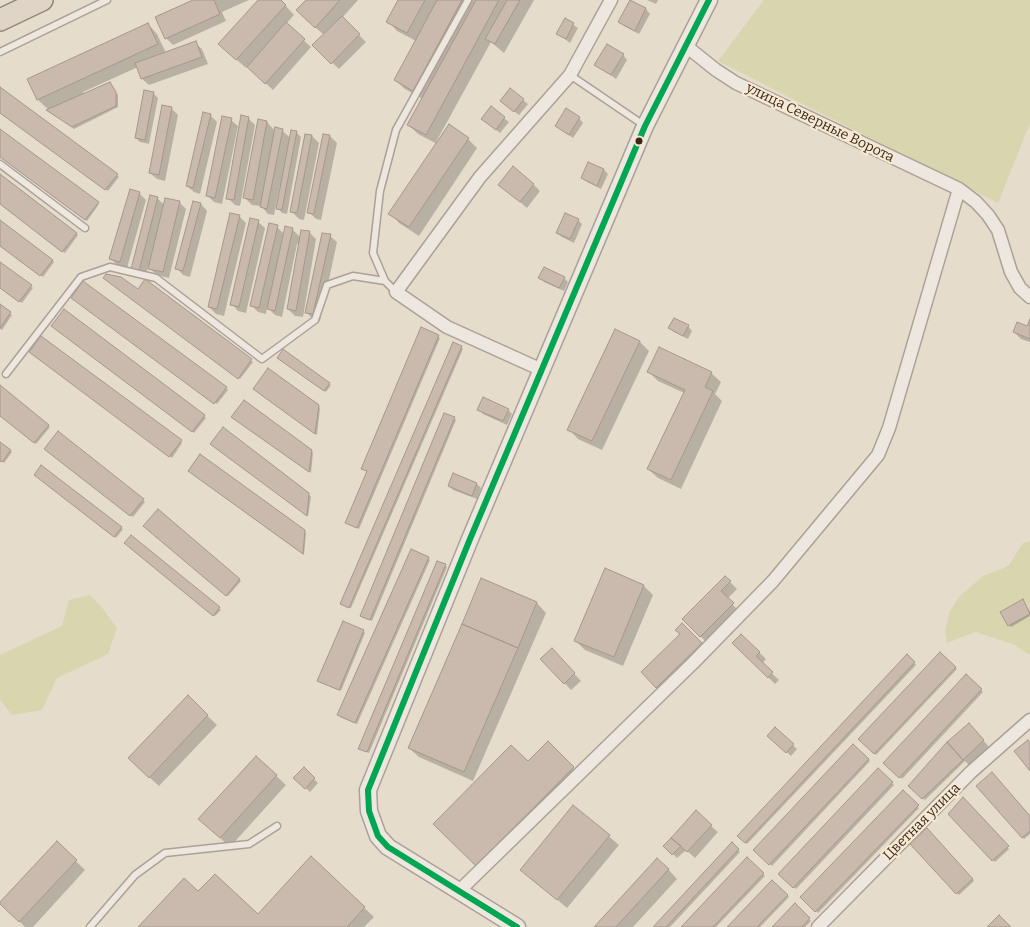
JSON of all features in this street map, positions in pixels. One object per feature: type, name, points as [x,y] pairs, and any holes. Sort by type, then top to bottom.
[{"type":"highway","points":[[0,6],[12,0]]},
{"type":"highway","points":[[0,20],[42,0]]},
{"type":"street","points":[[542,370],[447,327],[396,292],[480,177],[570,75],[611,0]]},
{"type":"street","points":[[517,927],[388,847],[378,836],[369,811],[368,790],[467,548],[645,126],[709,0]]},
{"type":"street","name":"улица Северные Ворота","points":[[686,46],[736,83],[959,189],[976,202],[998,230],[1011,272],[1020,288],[1030,297]]},
{"type":"street","points":[[459,891],[686,670],[773,581],[878,455],[889,428],[959,189]]},
{"type":"street","name":"Цветная улица","points":[[818,927],[971,772],[1030,720]]},
{"type":"lane","points":[[0,52],[107,0]]},
{"type":"lane","points":[[396,292],[384,281],[373,253],[380,192],[396,130],[468,0]]},
{"type":"lane","points":[[570,75],[645,126]]},
{"type":"lane","points":[[0,164],[85,228]]},
{"type":"lane","points":[[6,374],[81,277],[110,267],[156,278],[262,359],[315,320],[327,285],[353,276],[384,281]]},
{"type":"lane","points":[[90,927],[135,875],[165,853],[249,844],[277,826]]},
{"type":"shaded area","points":[[764,0],[1030,0],[1030,123],[998,203],[718,61]]},
{"type":"shaded area","points":[[1030,541],[1030,655],[1013,644],[975,632],[947,643],[945,630],[950,611],[960,596],[983,576],[1009,565],[1023,543]]},
{"type":"shaded area","points":[[90,595],[117,628],[108,654],[57,678],[42,710],[12,715],[0,700],[0,655],[62,626],[69,600]]},
{"type":"building","points":[[193,0],[214,0],[220,14],[165,39],[155,17]]},
{"type":"building","points":[[258,0],[281,0],[286,5],[236,60],[218,44]]},
{"type":"building","points":[[306,0],[340,0],[315,28],[296,10]]},
{"type":"building","points":[[398,0],[425,0],[407,33],[386,22]]},
{"type":"building","points":[[437,0],[462,0],[413,91],[394,80]]},
{"type":"building","points":[[476,0],[499,0],[426,135],[407,125]]},
{"type":"building","points":[[507,0],[520,0],[495,44],[485,39]]},
{"type":"building","points":[[630,0],[646,8],[635,31],[618,22]]},
{"type":"building","points":[[342,16],[360,34],[331,64],[312,45]]},
{"type":"building","points":[[565,18],[574,23],[566,39],[556,34]]},
{"type":"building","points":[[286,22],[305,39],[265,84],[247,67]]},
{"type":"building","points":[[148,23],[158,44],[37,100],[27,79]]},
{"type":"building","points":[[196,41],[202,57],[141,79],[135,63]]},
{"type":"building","points":[[607,44],[624,54],[611,75],[594,65]]},
{"type":"building","points":[[110,82],[116,92],[116,106],[72,127],[46,110]]},
{"type":"building","points":[[0,87],[118,174],[105,190],[0,113]]},
{"type":"building","points":[[510,88],[524,99],[514,112],[500,101]]},
{"type":"building","points":[[144,90],[154,92],[145,140],[135,138]]},
{"type":"building","points":[[162,105],[172,107],[159,175],[149,173]]},
{"type":"building","points":[[491,106],[505,117],[496,130],[481,119]]},
{"type":"building","points":[[566,108],[580,117],[569,135],[555,126]]},
{"type":"building","points":[[203,112],[211,114],[193,188],[186,186]]},
{"type":"building","points":[[241,115],[249,117],[234,200],[226,199]]},
{"type":"building","points":[[222,116],[232,118],[215,198],[206,196]]},
{"type":"building","points":[[258,119],[267,121],[253,200],[243,198]]},
{"type":"building","points":[[449,124],[469,138],[409,227],[388,214]]},
{"type":"building","points":[[275,127],[283,129],[267,209],[260,207]]},
{"type":"building","points":[[0,129],[99,202],[85,220],[0,157]]},
{"type":"building","points":[[291,130],[297,131],[282,210],[276,209]]},
{"type":"building","points":[[305,134],[312,135],[297,213],[290,212]]},
{"type":"building","points":[[323,134],[330,135],[314,214],[307,213]]},
{"type":"building","points":[[588,162],[604,169],[597,186],[581,178]]},
{"type":"building","points":[[513,166],[534,184],[520,202],[498,185]]},
{"type":"building","points":[[0,174],[77,233],[62,252],[0,204]]},
{"type":"building","points":[[130,189],[140,192],[120,262],[109,259]]},
{"type":"building","points":[[150,195],[158,197],[139,271],[131,269]]},
{"type":"building","points":[[165,198],[180,201],[163,272],[148,269]]},
{"type":"building","points":[[193,201],[201,203],[183,271],[175,269]]},
{"type":"building","points":[[230,213],[240,215],[217,309],[208,307]]},
{"type":"building","points":[[565,213],[579,219],[570,239],[556,233]]},
{"type":"building","points":[[250,218],[259,220],[239,307],[230,305]]},
{"type":"building","points":[[0,220],[53,260],[40,276],[0,246]]},
{"type":"building","points":[[269,223],[278,225],[259,308],[250,306]]},
{"type":"building","points":[[285,226],[293,228],[275,311],[267,309]]},
{"type":"building","points":[[301,230],[310,231],[296,311],[287,309]]},
{"type":"building","points":[[322,233],[331,234],[313,314],[305,313]]},
{"type":"building","points":[[0,262],[32,285],[19,302],[0,288]]},
{"type":"building","points":[[544,267],[565,277],[559,288],[538,278]]},
{"type":"building","points":[[106,274],[121,277],[138,289],[145,279],[252,359],[238,379],[103,278]]},
{"type":"building","points":[[83,281],[227,387],[214,404],[71,298]]},
{"type":"building","points":[[0,304],[11,312],[0,328]]},
{"type":"building","points":[[64,309],[205,415],[192,432],[51,326]]},
{"type":"building","points":[[674,318],[689,325],[683,336],[668,328]]},
{"type":"building","points":[[1030,319],[1030,339],[1013,332],[1017,322],[1027,326]]},
{"type":"building","points":[[421,327],[439,335],[357,528],[345,523],[367,471],[361,469]]},
{"type":"building","points":[[615,329],[640,341],[592,441],[567,430]]},
{"type":"building","points":[[41,336],[182,440],[169,457],[29,352]]},
{"type":"building","points":[[453,342],[462,346],[349,608],[340,604]]},
{"type":"building","points":[[659,347],[712,372],[705,387],[713,391],[671,480],[647,469],[685,390],[647,372]]},
{"type":"building","points":[[283,349],[330,383],[324,391],[277,358]]},
{"type":"building","points":[[268,368],[319,405],[315,434],[253,389]]},
{"type":"building","points":[[0,385],[49,425],[34,443],[0,416]]},
{"type":"building","points":[[483,397],[509,409],[503,421],[477,410]]},
{"type":"building","points":[[244,400],[312,450],[309,472],[231,417]]},
{"type":"building","points":[[444,413],[455,417],[370,620],[360,616]]},
{"type":"building","points":[[223,427],[309,493],[307,516],[210,444]]},
{"type":"building","points":[[58,431],[144,499],[130,516],[44,449]]},
{"type":"building","points":[[0,442],[11,450],[2,462],[0,461]]},
{"type":"building","points":[[200,454],[305,530],[303,554],[188,471]]},
{"type":"building","points":[[41,465],[122,527],[114,537],[34,475]]},
{"type":"building","points":[[453,473],[477,483],[472,496],[448,486]]},
{"type":"building","points":[[158,509],[240,579],[226,596],[143,526]]},
{"type":"building","points":[[131,535],[220,607],[213,616],[124,543]]},
{"type":"building","points":[[411,549],[429,557],[355,723],[337,715]]},
{"type":"building","points":[[437,561],[446,564],[367,752],[358,749]]},
{"type":"building","points":[[605,568],[644,585],[614,657],[574,641]]},
{"type":"building","points":[[725,576],[731,581],[721,591],[734,603],[700,637],[682,619]]},
{"type":"building","points":[[481,578],[537,602],[518,648],[462,624]]},
{"type":"building","points":[[1023,599],[1030,614],[1008,626],[1000,612]]},
{"type":"building","points":[[343,621],[364,630],[339,690],[317,681]]},
{"type":"building","points":[[682,623],[702,643],[656,688],[641,672],[680,634],[675,630]]},
{"type":"building","points":[[462,624],[518,648],[464,772],[408,748]]},
{"type":"building","points":[[741,634],[760,652],[756,656],[773,672],[768,678],[732,643]]},
{"type":"building","points":[[552,648],[575,673],[564,684],[540,659]]},
{"type":"building","points":[[940,652],[956,667],[874,754],[858,739]]},
{"type":"building","points":[[907,654],[915,662],[745,843],[737,836]]},
{"type":"building","points":[[966,674],[982,689],[899,778],[883,763]]},
{"type":"building","points":[[188,695],[208,715],[149,778],[128,758]]},
{"type":"building","points":[[969,723],[984,740],[963,760],[947,742]]},
{"type":"building","points":[[775,727],[794,744],[786,753],[767,736]]},
{"type":"building","points":[[1028,740],[1030,743],[1030,771],[1014,751]]},
{"type":"building","points":[[548,741],[574,767],[476,866],[433,824],[511,745],[528,761]]},
{"type":"building","points":[[947,742],[963,760],[922,799],[908,786]]},
{"type":"building","points":[[853,744],[869,759],[769,865],[753,850]]},
{"type":"building","points":[[256,756],[277,775],[220,838],[198,819]]},
{"type":"building","points":[[304,767],[315,778],[305,789],[293,778]]},
{"type":"building","points":[[878,768],[893,782],[793,888],[778,874]]},
{"type":"building","points":[[992,772],[1030,816],[1030,831],[1022,838],[976,786]]},
{"type":"building","points":[[903,790],[919,805],[815,912],[800,897]]},
{"type":"building","points":[[963,797],[1009,846],[992,861],[948,814]]},
{"type":"building","points":[[573,805],[610,835],[557,900],[520,870]]},
{"type":"building","points":[[696,810],[712,825],[687,852],[671,838]]},
{"type":"building","points":[[927,828],[973,879],[956,894],[910,844]]},
{"type":"building","points":[[671,838],[681,846],[672,855],[663,846]]},
{"type":"building","points":[[57,841],[77,860],[19,922],[0,902]]},
{"type":"building","points":[[732,842],[739,849],[666,927],[653,927]]},
{"type":"building","points":[[311,856],[365,907],[347,927],[138,927],[184,878],[198,891],[215,874],[258,914]]},
{"type":"building","points":[[747,857],[764,873],[713,927],[681,927]]},
{"type":"building","points":[[657,858],[669,869],[616,927],[594,927]]},
{"type":"building","points":[[772,880],[788,895],[757,927],[727,927]]},
{"type":"building","points":[[795,903],[810,918],[802,927],[772,927]]},
{"type":"building","points":[[999,915],[1011,927],[987,927]]},
{"type":"transit line","points":[[517,927],[388,847],[378,836],[369,811],[368,790],[470,539],[645,126],[709,0]]}]
